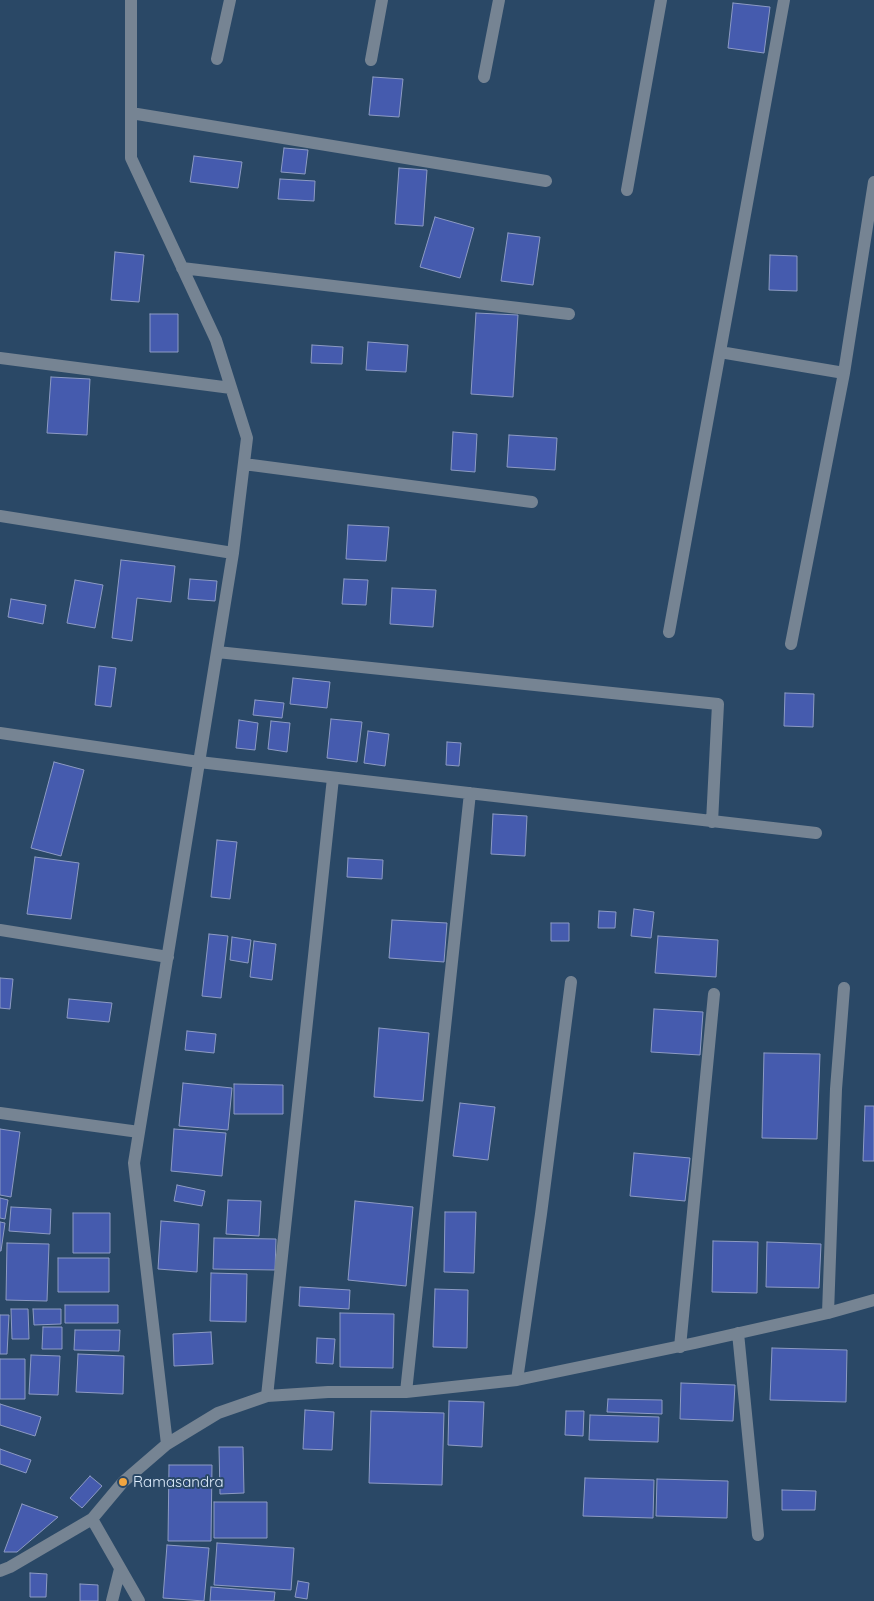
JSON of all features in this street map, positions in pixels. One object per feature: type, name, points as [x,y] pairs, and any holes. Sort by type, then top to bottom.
[{"type":"street","points":[[131,0],[131,158],[216,340],[247,438],[233,553],[134,1164],[167,1444]]},
{"type":"street","points":[[218,59],[230,0]]},
{"type":"street","points":[[371,60],[382,0]]},
{"type":"street","points":[[484,77],[499,0]]},
{"type":"street","points":[[627,190],[661,0]]},
{"type":"street","points":[[668,632],[784,0]]},
{"type":"street","points":[[131,113],[546,181]]},
{"type":"street","points":[[791,644],[844,373],[874,182]]},
{"type":"street","points":[[182,268],[569,314]]},
{"type":"street","points":[[720,352],[844,373]]},
{"type":"street","points":[[0,358],[231,388]]},
{"type":"street","points":[[244,464],[532,502]]},
{"type":"street","points":[[0,516],[233,553]]},
{"type":"street","points":[[217,652],[718,704],[712,822]]},
{"type":"street","points":[[0,733],[199,762],[816,833]]},
{"type":"street","points":[[267,1396],[333,778]]},
{"type":"street","points":[[406,1392],[470,793]]},
{"type":"street","points":[[0,930],[168,957]]},
{"type":"street","points":[[517,1380],[542,1214],[571,982]]},
{"type":"street","points":[[828,1313],[836,1090],[844,988]]},
{"type":"street","points":[[680,1347],[714,994]]},
{"type":"street","points":[[0,1113],[139,1132]]},
{"type":"street","points":[[0,1571],[92,1519],[123,1482],[167,1444],[218,1413],[267,1396],[328,1392],[406,1392],[517,1380],[680,1347],[828,1313],[874,1300]]},
{"type":"street","points":[[738,1333],[758,1535]]},
{"type":"street","points":[[92,1519],[139,1601]]},
{"type":"street","points":[[112,1601],[120,1569]]},
{"type":"building","points":[[733,3],[770,7],[764,53],[728,48]]},
{"type":"building","points":[[373,77],[403,79],[399,117],[369,115]]},
{"type":"building","points":[[284,148],[308,150],[305,174],[281,172]]},
{"type":"building","points":[[194,156],[242,162],[238,188],[190,182]]},
{"type":"building","points":[[399,168],[427,170],[423,226],[395,224]]},
{"type":"building","points":[[280,179],[315,181],[314,201],[278,199]]},
{"type":"building","points":[[435,217],[474,228],[460,278],[420,267]]},
{"type":"building","points":[[508,233],[540,237],[533,285],[501,281]]},
{"type":"building","points":[[115,252],[144,255],[139,302],[111,300]]},
{"type":"building","points":[[770,255],[797,256],[797,291],[769,290]]},
{"type":"building","points":[[476,313],[518,315],[513,397],[471,394]]},
{"type":"building","points":[[150,314],[178,314],[178,352],[150,352]]},
{"type":"building","points":[[368,342],[408,345],[406,372],[366,370]]},
{"type":"building","points":[[312,345],[343,347],[342,364],[311,363]]},
{"type":"building","points":[[51,377],[90,379],[87,435],[47,433]]},
{"type":"building","points":[[453,432],[477,434],[475,472],[451,470]]},
{"type":"building","points":[[509,435],[557,438],[555,470],[507,467]]},
{"type":"building","points":[[348,525],[389,527],[386,561],[346,559]]},
{"type":"building","points":[[121,560],[175,566],[171,602],[137,598],[132,641],[112,638]]},
{"type":"building","points":[[190,579],[217,581],[215,601],[188,599]]},
{"type":"building","points":[[344,579],[368,580],[366,605],[342,604]]},
{"type":"building","points":[[75,580],[103,585],[95,628],[67,623]]},
{"type":"building","points":[[392,588],[436,590],[433,627],[390,624]]},
{"type":"building","points":[[11,599],[46,605],[43,624],[8,617]]},
{"type":"building","points":[[99,666],[116,668],[111,707],[95,705]]},
{"type":"building","points":[[293,678],[330,682],[327,708],[290,704]]},
{"type":"building","points":[[785,693],[814,694],[813,727],[784,726]]},
{"type":"building","points":[[255,700],[284,703],[282,718],[253,715]]},
{"type":"building","points":[[331,719],[362,722],[357,762],[327,758]]},
{"type":"building","points":[[239,720],[258,723],[255,750],[236,748]]},
{"type":"building","points":[[271,721],[290,723],[287,752],[268,749]]},
{"type":"building","points":[[368,731],[389,734],[385,766],[364,763]]},
{"type":"building","points":[[447,742],[461,743],[459,766],[446,765]]},
{"type":"building","points":[[54,762],[84,770],[61,856],[31,848]]},
{"type":"building","points":[[493,814],[527,816],[525,856],[491,854]]},
{"type":"building","points":[[217,840],[237,842],[230,899],[211,897]]},
{"type":"building","points":[[35,857],[79,863],[71,919],[27,914]]},
{"type":"building","points":[[348,858],[383,860],[382,879],[347,877]]},
{"type":"building","points":[[634,909],[654,912],[651,938],[631,936]]},
{"type":"building","points":[[599,911],[616,912],[615,928],[598,928]]},
{"type":"building","points":[[392,920],[447,923],[444,962],[389,958]]},
{"type":"building","points":[[551,923],[569,923],[569,941],[551,941]]},
{"type":"building","points":[[209,934],[228,936],[221,998],[202,996]]},
{"type":"building","points":[[658,936],[718,940],[716,977],[655,973]]},
{"type":"building","points":[[232,937],[251,940],[248,963],[230,960]]},
{"type":"building","points":[[254,941],[276,944],[272,980],[250,977]]},
{"type":"building","points":[[0,978],[13,979],[10,1009],[0,1008]]},
{"type":"building","points":[[69,999],[112,1003],[109,1022],[67,1018]]},
{"type":"building","points":[[654,1009],[703,1012],[700,1055],[651,1052]]},
{"type":"building","points":[[379,1028],[429,1033],[423,1101],[374,1097]]},
{"type":"building","points":[[187,1031],[216,1034],[214,1053],[185,1050]]},
{"type":"building","points":[[764,1053],[820,1054],[817,1139],[762,1138]]},
{"type":"building","points":[[183,1083],[232,1088],[228,1130],[179,1126]]},
{"type":"building","points":[[234,1084],[283,1085],[283,1114],[234,1114]]},
{"type":"building","points":[[460,1103],[495,1107],[488,1160],[453,1156]]},
{"type":"building","points":[[865,1106],[874,1106],[874,1161],[863,1161]]},
{"type":"building","points":[[0,1129],[20,1132],[11,1197],[0,1195]]},
{"type":"building","points":[[174,1129],[226,1133],[222,1176],[171,1171]]},
{"type":"building","points":[[634,1153],[690,1158],[685,1201],[630,1196]]},
{"type":"building","points":[[177,1185],[205,1191],[202,1206],[174,1201]]},
{"type":"building","points":[[0,1198],[8,1200],[5,1219],[0,1218]]},
{"type":"building","points":[[228,1200],[261,1201],[259,1236],[226,1234]]},
{"type":"building","points":[[355,1201],[413,1207],[406,1286],[348,1280]]},
{"type":"building","points":[[11,1207],[51,1209],[50,1234],[9,1231]]},
{"type":"building","points":[[445,1212],[476,1212],[474,1273],[444,1272]]},
{"type":"building","points":[[73,1213],[110,1213],[110,1253],[73,1253]]},
{"type":"building","points":[[161,1221],[199,1224],[197,1272],[158,1269]]},
{"type":"building","points":[[0,1222],[5,1223],[1,1251],[0,1251]]},
{"type":"building","points":[[214,1238],[276,1239],[275,1270],[213,1269]]},
{"type":"building","points":[[713,1241],[758,1242],[757,1293],[712,1292]]},
{"type":"building","points":[[767,1242],[821,1244],[819,1288],[766,1287]]},
{"type":"building","points":[[7,1243],[49,1244],[47,1301],[6,1300]]},
{"type":"building","points":[[58,1258],[109,1258],[109,1292],[58,1292]]},
{"type":"building","points":[[211,1273],[247,1274],[246,1322],[210,1321]]},
{"type":"building","points":[[300,1287],[350,1290],[349,1309],[299,1306]]},
{"type":"building","points":[[435,1289],[468,1290],[467,1348],[433,1347]]},
{"type":"building","points":[[65,1305],[118,1305],[118,1323],[65,1323]]},
{"type":"building","points":[[11,1309],[28,1309],[29,1339],[12,1339]]},
{"type":"building","points":[[33,1309],[61,1309],[61,1324],[34,1325]]},
{"type":"building","points":[[340,1313],[394,1314],[393,1368],[340,1367]]},
{"type":"building","points":[[0,1315],[9,1315],[7,1354],[0,1354]]},
{"type":"building","points":[[43,1327],[62,1327],[62,1349],[42,1349]]},
{"type":"building","points":[[75,1330],[120,1330],[119,1351],[74,1350]]},
{"type":"building","points":[[211,1332],[213,1364],[174,1366],[173,1334]]},
{"type":"building","points":[[317,1338],[335,1339],[333,1364],[316,1363]]},
{"type":"building","points":[[772,1348],[847,1350],[846,1402],[770,1400]]},
{"type":"building","points":[[78,1354],[124,1356],[123,1394],[76,1392]]},
{"type":"building","points":[[31,1355],[60,1356],[58,1395],[29,1394]]},
{"type":"building","points":[[0,1359],[25,1359],[25,1399],[0,1399]]},
{"type":"building","points":[[681,1383],[735,1385],[733,1421],[680,1419]]},
{"type":"building","points":[[608,1399],[662,1400],[662,1414],[607,1412]]},
{"type":"building","points":[[449,1401],[484,1402],[482,1447],[448,1445]]},
{"type":"building","points":[[0,1404],[41,1417],[35,1436],[0,1425]]},
{"type":"building","points":[[305,1410],[334,1412],[332,1450],[303,1449]]},
{"type":"building","points":[[371,1411],[444,1413],[442,1485],[369,1483]]},
{"type":"building","points":[[566,1411],[584,1411],[583,1436],[565,1435]]},
{"type":"building","points":[[590,1415],[659,1417],[658,1442],[589,1440]]},
{"type":"building","points":[[219,1447],[243,1447],[244,1493],[220,1494]]},
{"type":"building","points":[[0,1449],[31,1460],[26,1473],[0,1464]]},
{"type":"building","points":[[169,1465],[212,1465],[211,1541],[168,1541]]},
{"type":"building","points":[[90,1476],[102,1486],[82,1508],[70,1498]]},
{"type":"building","points":[[585,1478],[654,1480],[653,1518],[583,1516]]},
{"type":"building","points":[[657,1479],[728,1481],[727,1518],[656,1516]]},
{"type":"building","points":[[782,1490],[816,1491],[815,1510],[782,1510]]},
{"type":"building","points":[[214,1502],[267,1502],[267,1538],[214,1538]]},
{"type":"building","points":[[22,1504],[58,1517],[17,1552],[4,1552]]},
{"type":"building","points":[[217,1543],[294,1548],[291,1590],[214,1585]]},
{"type":"building","points":[[167,1545],[209,1548],[204,1601],[163,1598]]},
{"type":"building","points":[[30,1573],[47,1574],[46,1597],[30,1597]]},
{"type":"building","points":[[298,1581],[309,1583],[307,1599],[295,1597]]},
{"type":"building","points":[[80,1584],[98,1585],[98,1601],[80,1601]]},
{"type":"building","points":[[211,1587],[275,1592],[274,1601],[210,1601]]},
{"type":"place","name":"Ramasandra","points":[[123,1482]]}]
